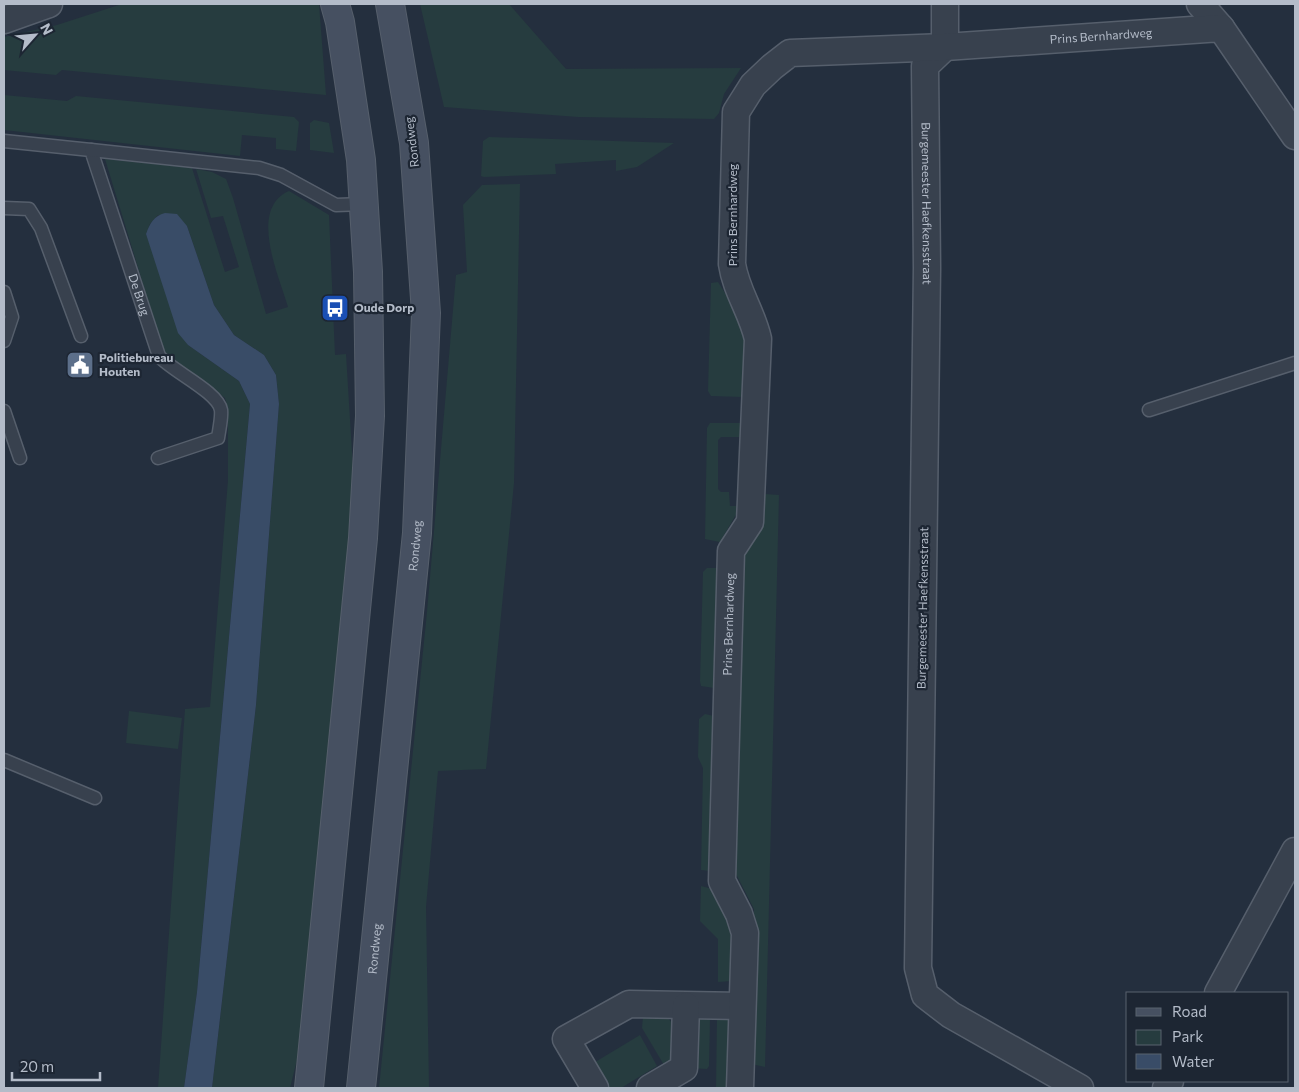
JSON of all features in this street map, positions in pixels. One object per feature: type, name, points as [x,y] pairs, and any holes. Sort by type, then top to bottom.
[{"type":"main road","points":[[309,1088],[363,538],[370,416],[361,160],[340,22],[335,4]]},
{"type":"main road","name":"Rondweg","points":[[361,1088],[417,533],[426,312],[414,143],[390,4]]},
{"type":"street","points":[[4,20],[49,4]]},
{"type":"street","points":[[945,47],[946,4]]},
{"type":"street","points":[[1200,4],[1221,28],[1295,136]]},
{"type":"street","name":"Prins Bernhardweg","points":[[740,1088],[746,933],[739,914],[722,881],[731,551],[750,522],[758,339],[753,317],[735,282],[732,264],[736,112],[753,85],[790,53],[945,47],[1221,28]]},
{"type":"street","name":"Burgemeester Haefkensstraat","points":[[945,47],[925,66],[928,268],[918,968],[925,995],[951,1015],[1080,1088]]},
{"type":"street","points":[[1219,992],[1295,851]]},
{"type":"street","points":[[595,1088],[566,1039],[629,1004],[742,1006]]},
{"type":"street","points":[[650,1088],[684,1068],[686,1006]]},
{"type":"lane","points":[[4,141],[259,168],[280,175],[336,206],[364,204]]},
{"type":"lane","name":"De Brug","points":[[91,150],[159,356],[166,364],[217,400],[221,410],[218,438],[158,458]]},
{"type":"lane","points":[[4,208],[29,209],[42,228],[81,336]]},
{"type":"lane","points":[[4,292],[12,317],[4,341]]},
{"type":"lane","points":[[1149,410],[1295,363]]},
{"type":"lane","points":[[4,411],[20,458]]},
{"type":"lane","points":[[4,760],[95,798]]},
{"type":"green space","points":[[122,4],[319,4],[326,95],[62,70],[56,75],[4,70],[4,37],[57,25]]},
{"type":"green space","points":[[420,4],[509,4],[566,69],[741,68],[724,94],[719,113],[714,119],[578,117],[444,107]]},
{"type":"green space","points":[[4,95],[67,101],[76,96],[294,117],[299,122],[296,151],[276,149],[276,138],[242,135],[240,156],[4,130]]},
{"type":"green space","points":[[314,120],[329,123],[334,153],[310,150],[310,123]]},
{"type":"green space","points":[[489,137],[674,143],[637,167],[616,171],[616,160],[555,164],[556,174],[484,177],[481,176],[483,141]]},
{"type":"green space","points":[[105,159],[192,168],[225,272],[239,267],[223,216],[211,218],[196,169],[212,172],[226,179],[266,314],[288,307],[274,261],[268,227],[270,212],[277,200],[289,191],[329,215],[335,355],[346,354],[354,485],[300,1048],[290,1088],[212,1088],[256,705],[279,404],[276,375],[264,355],[234,335],[214,305],[187,226],[158,215],[150,224],[146,234],[188,345],[239,381],[250,404],[197,992],[184,1088],[158,1088],[185,709],[210,707],[228,480],[228,408],[225,398],[164,353]]},
{"type":"green space","points":[[520,184],[514,483],[486,769],[438,771],[426,907],[429,1088],[379,1088],[427,612],[456,275],[467,272],[463,205],[482,185]]},
{"type":"green space","points":[[718,282],[747,331],[745,394],[742,397],[711,396],[708,391],[711,283]]},
{"type":"green space","points":[[710,423],[742,423],[742,437],[721,437],[718,440],[718,489],[721,492],[729,492],[730,506],[741,506],[720,542],[705,539],[707,428]]},
{"type":"green space","points":[[765,494],[779,495],[765,1067],[751,1064],[754,909],[735,872],[742,562],[746,548],[764,519]]},
{"type":"green space","points":[[707,568],[717,568],[716,686],[714,688],[701,686],[700,681],[703,572]]},
{"type":"green space","points":[[129,711],[182,718],[178,749],[126,743]]},
{"type":"green space","points":[[705,714],[714,716],[710,871],[701,870],[703,768],[698,757],[699,719]]},
{"type":"green space","points":[[701,886],[716,890],[732,930],[731,981],[718,982],[718,939],[700,921]]},
{"type":"green space","points":[[708,1015],[710,1019],[709,1066],[707,1069],[692,1068],[698,1019]]},
{"type":"green space","points":[[643,1016],[665,1016],[675,1025],[671,1061],[664,1065],[642,1028]]},
{"type":"green space","points":[[717,1016],[728,1019],[730,1023],[728,1088],[716,1088]]},
{"type":"green space","points":[[640,1035],[657,1066],[621,1088],[606,1088],[592,1064]]},
{"type":"water","points":[[165,213],[177,214],[187,226],[214,305],[234,335],[264,355],[276,375],[279,404],[256,705],[212,1088],[184,1088],[197,992],[250,404],[239,381],[188,345],[178,333],[146,234],[153,221]]},
{"type":"place","name":"Oude Dorp","points":[[335,308]]},
{"type":"place","name":"Politiebureau Houten","points":[[80,365]]}]
